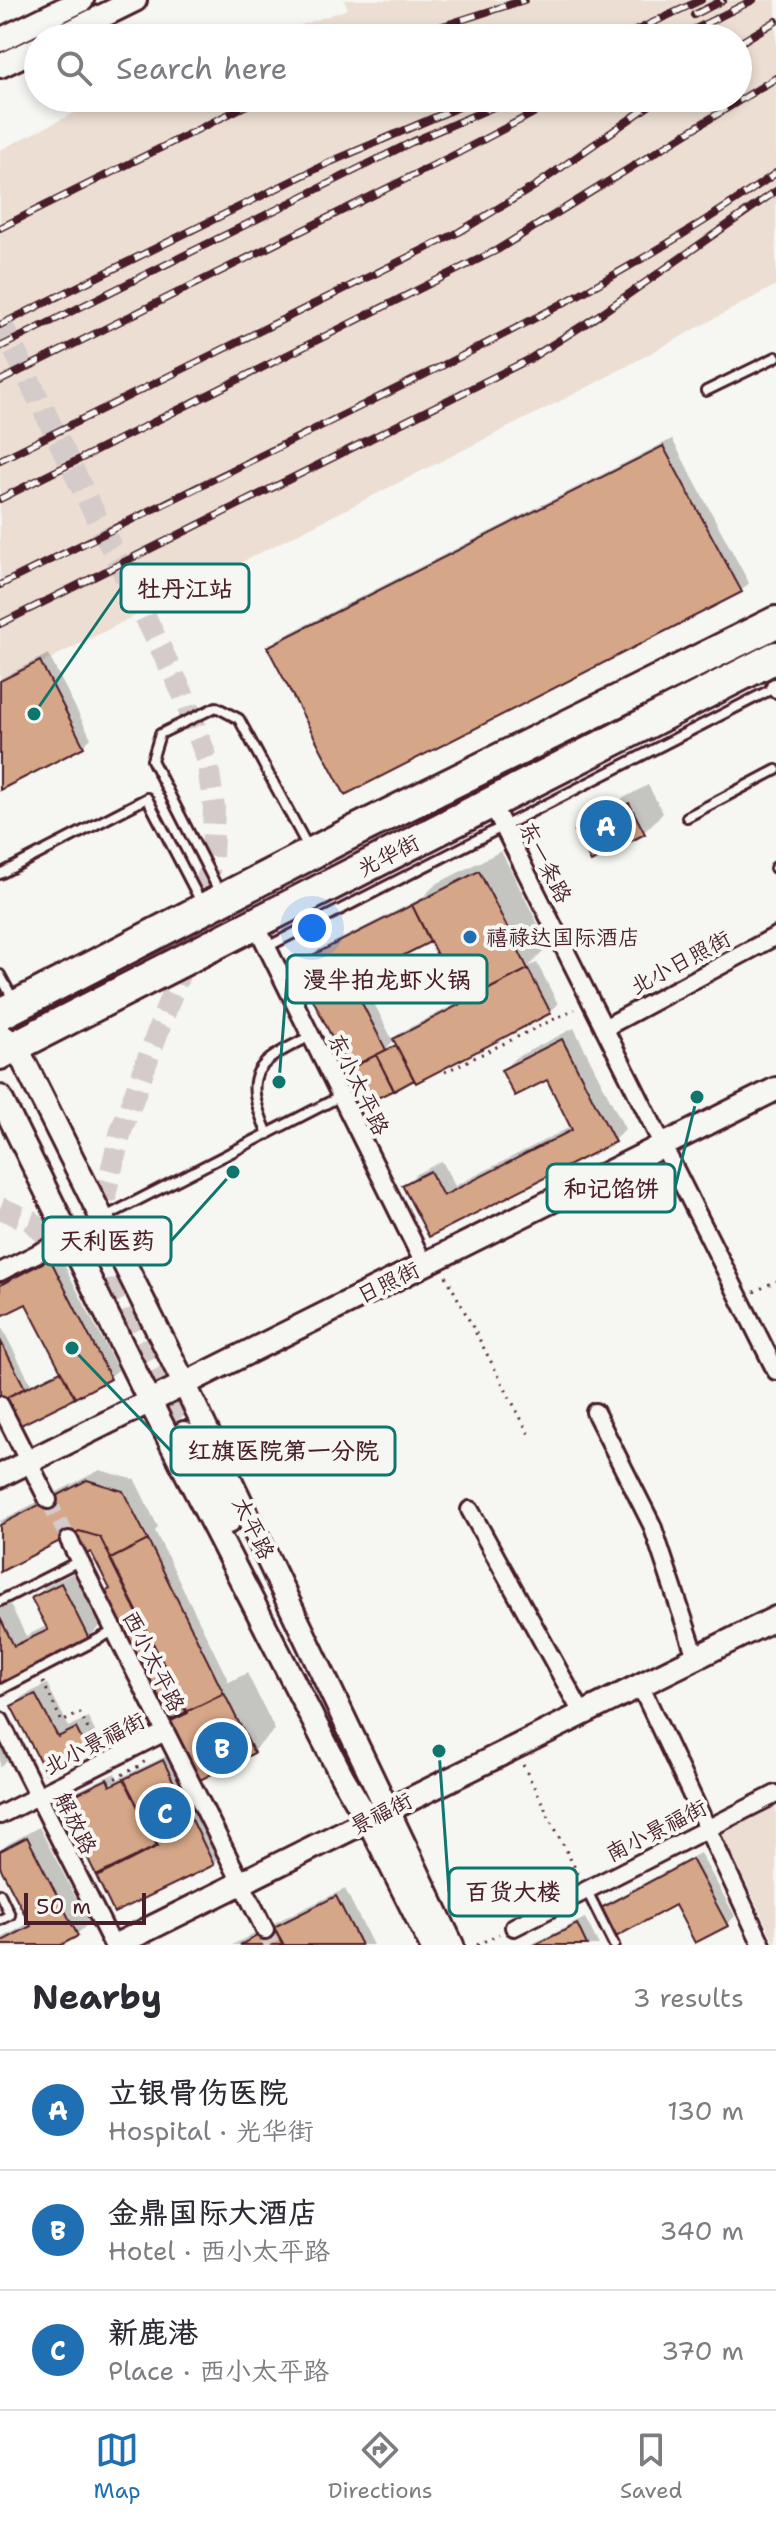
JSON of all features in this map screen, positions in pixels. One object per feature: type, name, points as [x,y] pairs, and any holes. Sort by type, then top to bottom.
[{"type":"highway","name":"光华街","points":[[8,1010],[214,903],[776,622]]},
{"type":"highway","name":"光华街","points":[[5,1045],[261,935],[497,814],[776,657]]},
{"type":"street","points":[[33,24],[82,0]]},
{"type":"street","points":[[86,24],[135,0]]},
{"type":"street","points":[[0,40],[24,28]]},
{"type":"street","points":[[0,66],[24,55]]},
{"type":"street","name":"东一条路","points":[[497,814],[776,1371]]},
{"type":"street","name":"东小太平路","points":[[261,935],[341,1096],[431,1261]]},
{"type":"street","name":"北小日照街","points":[[604,1028],[776,936]]},
{"type":"street","name":"太平路","points":[[5,1045],[101,1220],[184,1383],[376,1784],[377,1815],[431,1945]]},
{"type":"street","name":"日照街","points":[[0,1476],[662,1144],[774,1094]]},
{"type":"street","name":"太平路","points":[[0,1097],[149,1400],[353,1794],[377,1815],[452,1945]]},
{"type":"street","points":[[0,1272],[70,1237]]},
{"type":"street","points":[[0,1405],[48,1500]]},
{"type":"street","points":[[595,1412],[652,1525],[696,1657]]},
{"type":"street","points":[[353,1794],[343,1752],[188,1432],[350,1750],[376,1784]]},
{"type":"street","points":[[470,1510],[582,1713]]},
{"type":"street","name":"西小太平路","points":[[69,1540],[265,1930]]},
{"type":"street","name":"景福街","points":[[114,1945],[776,1618]]},
{"type":"street","points":[[640,1685],[762,1945]]},
{"type":"street","name":"解放路","points":[[0,1721],[114,1945]]},
{"type":"street","name":"北小景福街","points":[[0,1815],[165,1732]]},
{"type":"street","name":"南小景福街","points":[[514,1927],[776,1794]]},
{"type":"lane","points":[[706,391],[776,357]]},
{"type":"lane","points":[[497,814],[776,688]]},
{"type":"lane","points":[[214,903],[152,760],[160,734],[216,707],[239,719],[311,854]]},
{"type":"lane","points":[[687,817],[776,770]]},
{"type":"lane","points":[[0,874],[147,798],[214,903]]},
{"type":"lane","points":[[0,975],[8,1010]]},
{"type":"lane","points":[[268,1134],[254,1093],[259,1071],[267,1058],[311,1036]]},
{"type":"lane","points":[[101,1220],[341,1096]]},
{"type":"lane","points":[[0,1601],[79,1561]]},
{"type":"lane","points":[[0,1690],[114,1631]]},
{"type":"lane","points":[[586,1890],[614,1945]]},
{"type":"lane","points":[[0,1894],[10,1915],[0,1920]]},
{"type":"path","points":[[445,1072],[591,1001]]},
{"type":"path","points":[[431,1261],[530,1436]]},
{"type":"path","points":[[740,1299],[776,1281]]},
{"type":"path","points":[[37,1671],[62,1722],[80,1713],[105,1763]]},
{"type":"path","points":[[514,1747],[586,1890]]},
{"type":"path","points":[[108,1782],[141,1765]]},
{"type":"path","points":[[477,1945],[514,1927]]},
{"type":"shaded area","points":[[344,0],[776,0],[776,285],[588,387],[0,684],[0,150],[76,112],[752,112],[752,24],[304,24],[348,9]]},
{"type":"shaded area","points":[[776,1805],[776,1945],[721,1832]]},
{"type":"building","points":[[663,446],[742,592],[345,795],[267,647]]},
{"type":"building","points":[[40,661],[84,747],[0,790],[0,681]]},
{"type":"building","points":[[629,803],[645,834],[591,862],[575,831]]},
{"type":"building","name":"禧禄达国际酒店","points":[[479,871],[528,969],[461,1003],[412,905]]},
{"type":"building","points":[[412,905],[430,942],[351,982],[386,1050],[348,1069],[295,964]]},
{"type":"building","points":[[528,969],[551,1013],[416,1083],[393,1039]]},
{"type":"building","points":[[562,1039],[615,1142],[429,1237],[402,1185],[430,1171],[443,1196],[572,1130],[547,1080],[515,1096],[501,1070]]},
{"type":"building","points":[[396,1045],[414,1080],[394,1091],[376,1055]]},
{"type":"building","points":[[376,1055],[394,1090],[365,1104],[348,1070]]},
{"type":"building","points":[[50,1259],[111,1379],[75,1398],[26,1304],[0,1317],[0,1285]]},
{"type":"building","points":[[0,1340],[25,1388],[3,1399],[0,1394]]},
{"type":"building","points":[[61,1371],[75,1398],[17,1427],[3,1399]]},
{"type":"building","points":[[87,1480],[123,1491],[148,1540],[111,1559],[100,1537],[79,1531],[0,1572],[0,1525]]},
{"type":"building","points":[[79,1531],[100,1537],[188,1713],[165,1724],[101,1594],[110,1589],[91,1552],[82,1556],[71,1535]]},
{"type":"building","points":[[148,1540],[224,1694],[186,1712],[110,1559]]},
{"type":"building","points":[[61,1583],[89,1639],[0,1684],[0,1618],[14,1646],[48,1630],[31,1598]]},
{"type":"building","points":[[224,1693],[254,1753],[196,1782],[166,1722]]},
{"type":"building","points":[[35,1694],[58,1737],[76,1728],[88,1752],[46,1773],[11,1706]]},
{"type":"building","points":[[163,1760],[214,1865],[114,1913],[96,1876],[157,1846],[124,1779]]},
{"type":"building","points":[[107,1779],[110,1786],[124,1779],[158,1846],[97,1877],[60,1802]]},
{"type":"building","points":[[27,1837],[78,1936],[61,1945],[0,1945],[0,1942],[31,1926],[0,1867],[0,1851]]},
{"type":"building","points":[[692,1859],[728,1926],[695,1943],[675,1905],[614,1938],[599,1909]]},
{"type":"building","points":[[336,1896],[361,1945],[284,1945],[274,1927]]},
{"type":"building","points":[[577,1924],[587,1945],[535,1945]]},
{"type":"building","points":[[274,1927],[283,1945],[240,1945]]},
{"type":"tunnel","points":[[0,321],[183,694],[207,759],[214,808],[212,858],[194,934],[121,1131],[105,1195],[118,1290],[191,1430]]},
{"type":"tunnel","points":[[0,1208],[31,1221],[70,1257]]},
{"type":"tunnel","points":[[48,1500],[69,1540]]},
{"type":"tunnel","points":[[265,1930],[272,1945]]},
{"type":"railway","points":[[449,24],[524,0]]},
{"type":"railway","points":[[650,24],[701,0]]},
{"type":"railway","points":[[694,15],[723,0]]},
{"type":"railway","points":[[705,24],[753,0]]},
{"type":"railway","points":[[752,36],[776,21]]},
{"type":"railway","points":[[752,93],[776,78]]},
{"type":"railway","points":[[0,228],[233,112]]},
{"type":"railway","points":[[0,325],[328,163],[447,112]]},
{"type":"railway","points":[[0,347],[412,142],[482,112]]},
{"type":"railway","points":[[0,381],[536,112]]},
{"type":"railway","points":[[0,460],[459,232],[535,186],[640,112]]},
{"type":"railway","points":[[0,499],[497,250],[721,112]]},
{"type":"railway","points":[[0,585],[516,328],[675,239],[776,173]]},
{"type":"railway","points":[[0,624],[528,360],[596,317],[776,191]]},
{"type":"place","name":"牡丹江站","points":[[34,714]]},
{"type":"place","name":"立银骨伤医院","points":[[606,826]]},
{"type":"place","name":"禧禄达国际酒店","points":[[470,937]]},
{"type":"place","name":"漫半拍龙虾火锅","points":[[279,1082]]},
{"type":"place","name":"和记馅饼","points":[[697,1097]]},
{"type":"place","name":"天利医药","points":[[233,1172]]},
{"type":"place","name":"红旗医院第一分院","points":[[72,1348]]},
{"type":"place","name":"金鼎国际大酒店","points":[[222,1748]]},
{"type":"place","name":"百货大楼","points":[[439,1751]]},
{"type":"place","name":"新鹿港","points":[[165,1813]]}]
